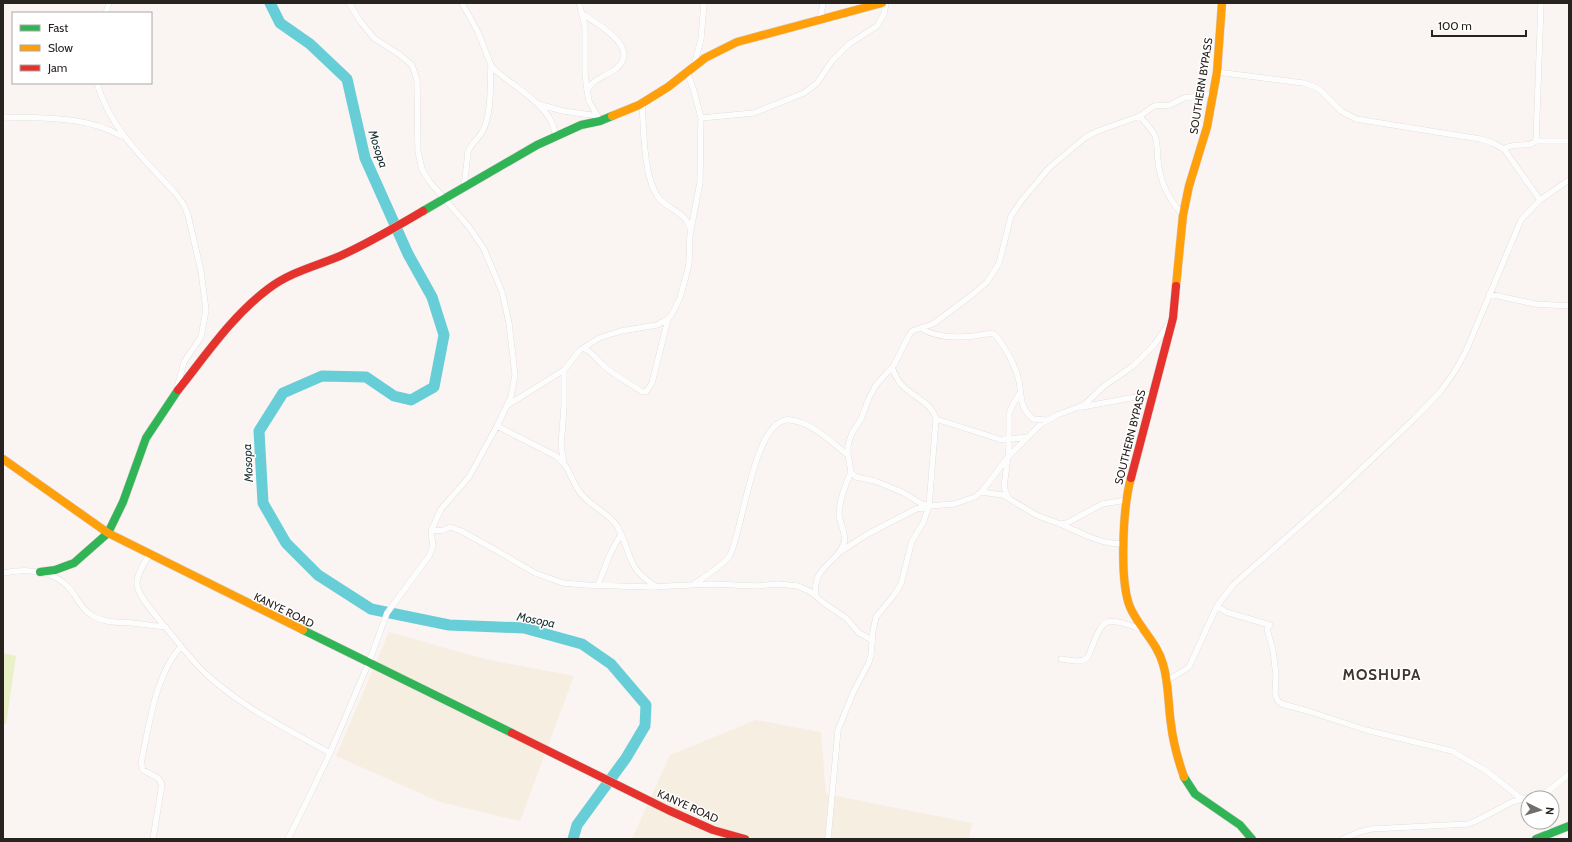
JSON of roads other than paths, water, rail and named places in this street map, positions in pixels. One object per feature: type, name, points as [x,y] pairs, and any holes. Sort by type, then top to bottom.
[{"type":"street","points":[[288,839],[330,752],[369,662],[387,613],[429,556],[433,546],[431,531],[441,509],[469,477],[508,405],[514,385],[515,364],[507,308],[484,249],[469,227],[429,181],[422,169],[417,136],[417,80],[412,65],[400,55],[374,38],[360,21],[349,3]]},
{"type":"street","points":[[462,3],[478,32],[490,65],[490,92],[485,125],[468,152],[464,188]]},
{"type":"street","points":[[579,3],[584,26],[585,73],[587,90],[589,101],[599,118]]},
{"type":"street","points":[[694,66],[701,39],[704,3]]},
{"type":"street","points":[[820,20],[823,3]]},
{"type":"street","points":[[3,573],[24,570],[40,572],[55,570],[74,563],[108,533],[119,513],[146,438],[175,394],[231,323],[269,288],[301,270],[339,256],[373,240],[537,145],[581,125],[642,103],[668,87],[705,58],[737,42],[881,3],[884,14],[877,26],[849,44],[832,61],[817,83],[804,93],[754,113],[701,118]]},
{"type":"street","name":"SOUTHERN BYPASS","points":[[1222,3],[1217,72],[1206,134],[1189,186],[1183,215],[1173,318],[1133,465],[1126,500],[1124,544],[1126,596],[1133,615],[1160,654],[1166,681],[1178,759],[1190,788],[1202,800],[1240,825],[1252,839]]},
{"type":"street","points":[[1536,141],[1541,3]]},
{"type":"street","points":[[582,13],[613,34],[621,44],[624,52],[623,59],[619,66],[612,72],[595,80],[587,90]]},
{"type":"street","points":[[490,65],[545,112],[552,122],[556,136]]},
{"type":"street","points":[[508,405],[564,370],[583,348],[599,338],[621,331],[657,325],[668,319],[672,314],[680,298],[689,263],[691,230],[700,182],[701,118],[687,71]]},
{"type":"street","points":[[1217,72],[1303,83],[1320,90],[1341,111],[1356,119],[1480,139],[1504,149],[1540,200]]},
{"type":"street","points":[[97,84],[102,99],[124,137],[176,194],[184,205],[188,215],[201,271],[206,310],[198,343],[184,362],[175,394]]},
{"type":"street","points":[[816,595],[815,588],[818,575],[844,544],[845,540],[839,514],[842,494],[851,472],[848,445],[852,433],[861,418],[876,385],[899,357],[912,331],[933,324],[987,282],[999,263],[1011,216],[1022,200],[1049,168],[1086,137],[1098,131],[1140,116],[1154,106],[1170,106],[1184,98],[1213,94]]},
{"type":"street","points":[[536,103],[563,112],[599,118]]},
{"type":"street","points":[[642,103],[647,168],[654,189],[664,203],[686,218],[691,230]]},
{"type":"street","points":[[1140,116],[1153,132],[1158,148],[1158,162],[1165,186],[1174,205],[1183,215]]},
{"type":"street","points":[[3,117],[53,119],[88,124],[111,130],[124,137]]},
{"type":"street","points":[[1504,149],[1509,145],[1527,145],[1533,144],[1536,141],[1569,141]]},
{"type":"street","points":[[1166,681],[1189,666],[1217,606],[1233,585],[1332,497],[1440,392],[1455,371],[1521,220],[1540,200],[1569,180]]},
{"type":"street","points":[[1489,294],[1535,304],[1569,306]]},
{"type":"street","points":[[1080,407],[1104,386],[1143,358],[1173,318]]},
{"type":"street","points":[[583,348],[593,354],[601,364],[608,369],[641,391],[646,392],[652,383],[668,319]]},
{"type":"street","points":[[921,328],[939,336],[994,334],[1014,366],[1018,376],[1023,408],[1030,417],[1036,420],[1046,420]]},
{"type":"street","points":[[828,839],[836,735],[869,662],[876,617],[901,584],[912,540],[923,523],[928,508],[936,419],[934,413],[924,401],[901,384],[892,367]]},
{"type":"street","points":[[564,370],[564,407],[560,446],[564,463],[579,491],[588,501],[614,522],[621,534],[634,566],[656,587]]},
{"type":"street","points":[[1008,497],[1004,487],[1010,440],[1009,414],[1020,393]]},
{"type":"street","points":[[837,553],[866,535],[914,510],[919,508],[947,505],[974,497],[981,492],[1008,457],[1046,420],[1080,407],[1152,394]]},
{"type":"street","points":[[936,419],[999,440],[1028,437]]},
{"type":"street","points":[[694,585],[729,556],[741,521],[756,458],[775,425],[780,421],[786,420],[808,425],[848,455]]},
{"type":"street","points":[[497,426],[556,456],[564,463]]},
{"type":"street","name":"KANYE ROAD","points":[[3,459],[108,533],[356,657],[369,662],[691,821],[719,832],[745,839]]},
{"type":"street","points":[[851,472],[856,477],[875,481],[902,492],[928,508]]},
{"type":"street","points":[[981,492],[997,493],[1008,497],[1036,516],[1060,524],[1099,542],[1124,544]]},
{"type":"street","points":[[1060,524],[1073,520],[1102,504],[1126,500]]},
{"type":"street","points":[[431,531],[453,528],[494,549],[535,573],[563,583],[656,587],[711,584],[756,586],[789,584],[802,587],[816,595],[824,604],[846,618],[859,633],[872,640]]},
{"type":"street","points":[[598,585],[610,554],[621,534]]},
{"type":"street","points":[[150,554],[140,572],[137,584],[154,614],[205,674],[276,723],[330,752]]},
{"type":"street","points":[[40,572],[62,581],[71,590],[83,609],[94,617],[107,622],[166,627]]},
{"type":"street","points":[[1217,606],[1226,612],[1270,625],[1268,629],[1273,650],[1276,676],[1275,694],[1278,701],[1282,704],[1370,731],[1452,751],[1485,770],[1520,796]]},
{"type":"street","points":[[1061,659],[1085,660],[1088,657],[1098,631],[1103,624],[1108,621],[1121,622],[1144,630]]},
{"type":"street","points":[[153,839],[162,784],[158,778],[143,770],[141,762],[158,688],[169,662],[181,646]]},
{"type":"street","points":[[1549,790],[1569,774]]},
{"type":"street","points":[[1343,839],[1359,832],[1371,829],[1468,824],[1520,799]]},
{"type":"street","points":[[1536,839],[1569,826]]},
{"type":"street","points":[[1547,830],[1548,834]]},
{"type":"waterway","name":"Mosopa","points":[[270,3],[280,23],[310,44],[347,79],[365,158],[408,254],[432,297],[444,335],[434,387],[411,400],[394,396],[366,377],[322,376],[283,393],[259,431],[263,503],[286,543],[318,575],[371,609],[449,625],[524,628],[582,644],[611,664],[646,705],[645,726],[626,758],[577,825],[573,839]]},
{"type":"district","name":"MOSHUPA","points":[[1382,675]]}]
